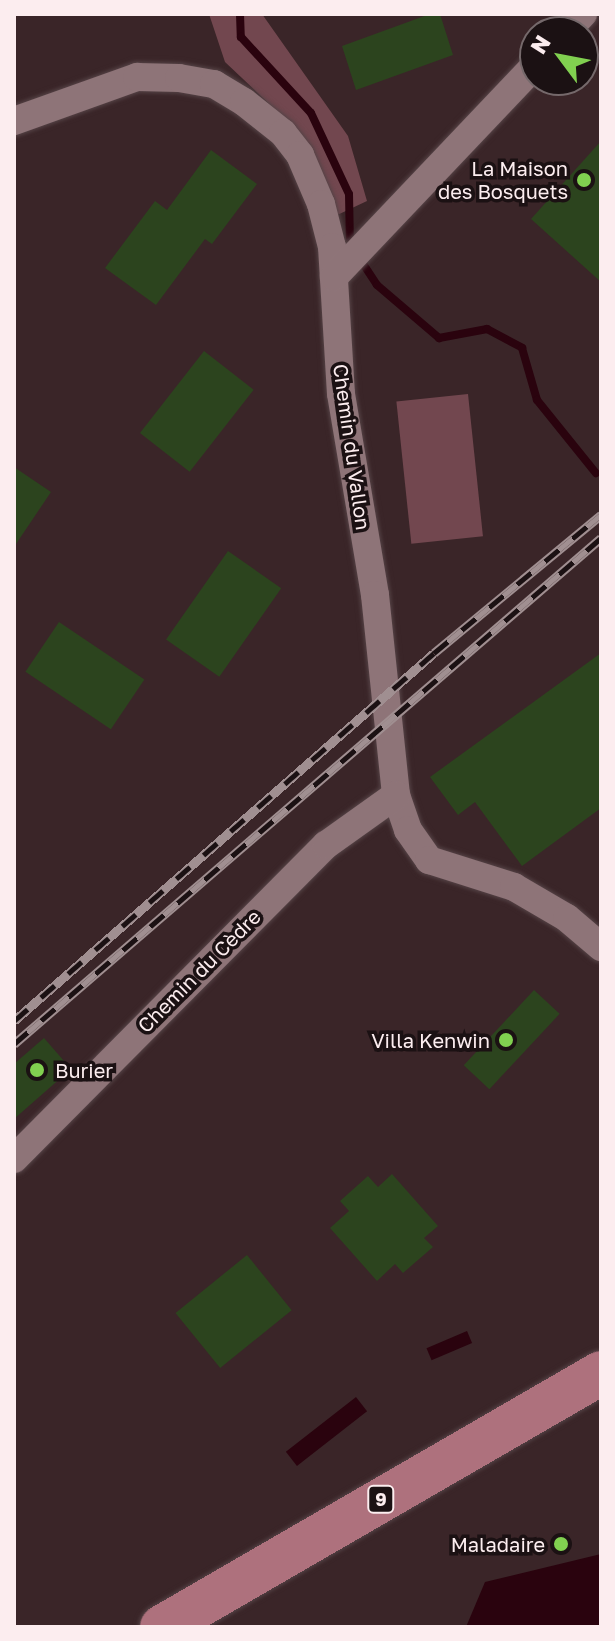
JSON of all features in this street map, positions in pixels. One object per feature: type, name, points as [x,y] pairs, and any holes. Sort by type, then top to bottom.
[{"type":"main road","name":"9","points":[[162,1627],[601,1373]]},
{"type":"street","name":"Chemin du Vallon","points":[[14,121],[137,77],[214,84],[265,117],[300,155],[321,204],[341,269],[341,394],[375,595],[396,795],[408,830],[429,860],[514,887],[567,918],[601,947]]},
{"type":"street","points":[[341,269],[519,82]]},
{"type":"street","name":"Chemin du Cèdre","points":[[14,1159],[326,845],[396,795]]},
{"type":"shaded area","points":[[209,14],[262,14],[348,136],[367,201],[333,217],[282,116],[225,62]]},
{"type":"shaded area","points":[[468,394],[483,536],[411,544],[396,402]]},
{"type":"shaded area","points":[[467,1331],[472,1343],[432,1360],[426,1348]]},
{"type":"shaded area","points":[[356,1397],[367,1411],[297,1466],[286,1452]]},
{"type":"shaded area","points":[[601,1554],[601,1627],[466,1627],[485,1582]]},
{"type":"building","points":[[430,14],[440,14],[453,55],[356,90],[342,46]]},
{"type":"building","name":"La Maison des Bosquets","points":[[601,141],[601,282],[531,219]]},
{"type":"building","points":[[211,150],[257,184],[212,244],[205,239],[156,305],[105,268],[155,201],[167,210]]},
{"type":"building","points":[[204,351],[254,390],[190,472],[140,433]]},
{"type":"building","points":[[14,467],[51,492],[14,547]]},
{"type":"building","points":[[228,551],[281,588],[219,677],[166,639]]},
{"type":"building","points":[[59,622],[144,680],[111,729],[25,672]]},
{"type":"building","points":[[601,653],[601,808],[522,866],[475,802],[458,815],[430,777]]},
{"type":"building","name":"Villa Kenwin","points":[[534,990],[560,1014],[489,1089],[464,1065]]},
{"type":"building","points":[[44,1038],[71,1069],[14,1119],[14,1064]]},
{"type":"building","points":[[392,1174],[438,1226],[424,1238],[433,1247],[403,1273],[395,1264],[377,1281],[330,1228],[349,1211],[340,1201],[368,1176],[378,1187]]},
{"type":"building","points":[[247,1255],[292,1310],[220,1368],[176,1313]]},
{"type":"waterway","points":[[240,14],[241,37],[311,113],[349,194],[350,244],[377,285],[439,338],[487,329],[522,348],[537,400],[596,473]]},
{"type":"railway","points":[[14,1021],[434,653],[601,515]]},
{"type":"railway","points":[[14,1044],[601,538]]},
{"type":"place","name":"La Maison des Bosquets","points":[[584,180]]},
{"type":"place","name":"Villa Kenwin","points":[[506,1040]]},
{"type":"place","name":"Burier","points":[[37,1070]]},
{"type":"place","name":"Maladaire","points":[[561,1544]]}]
